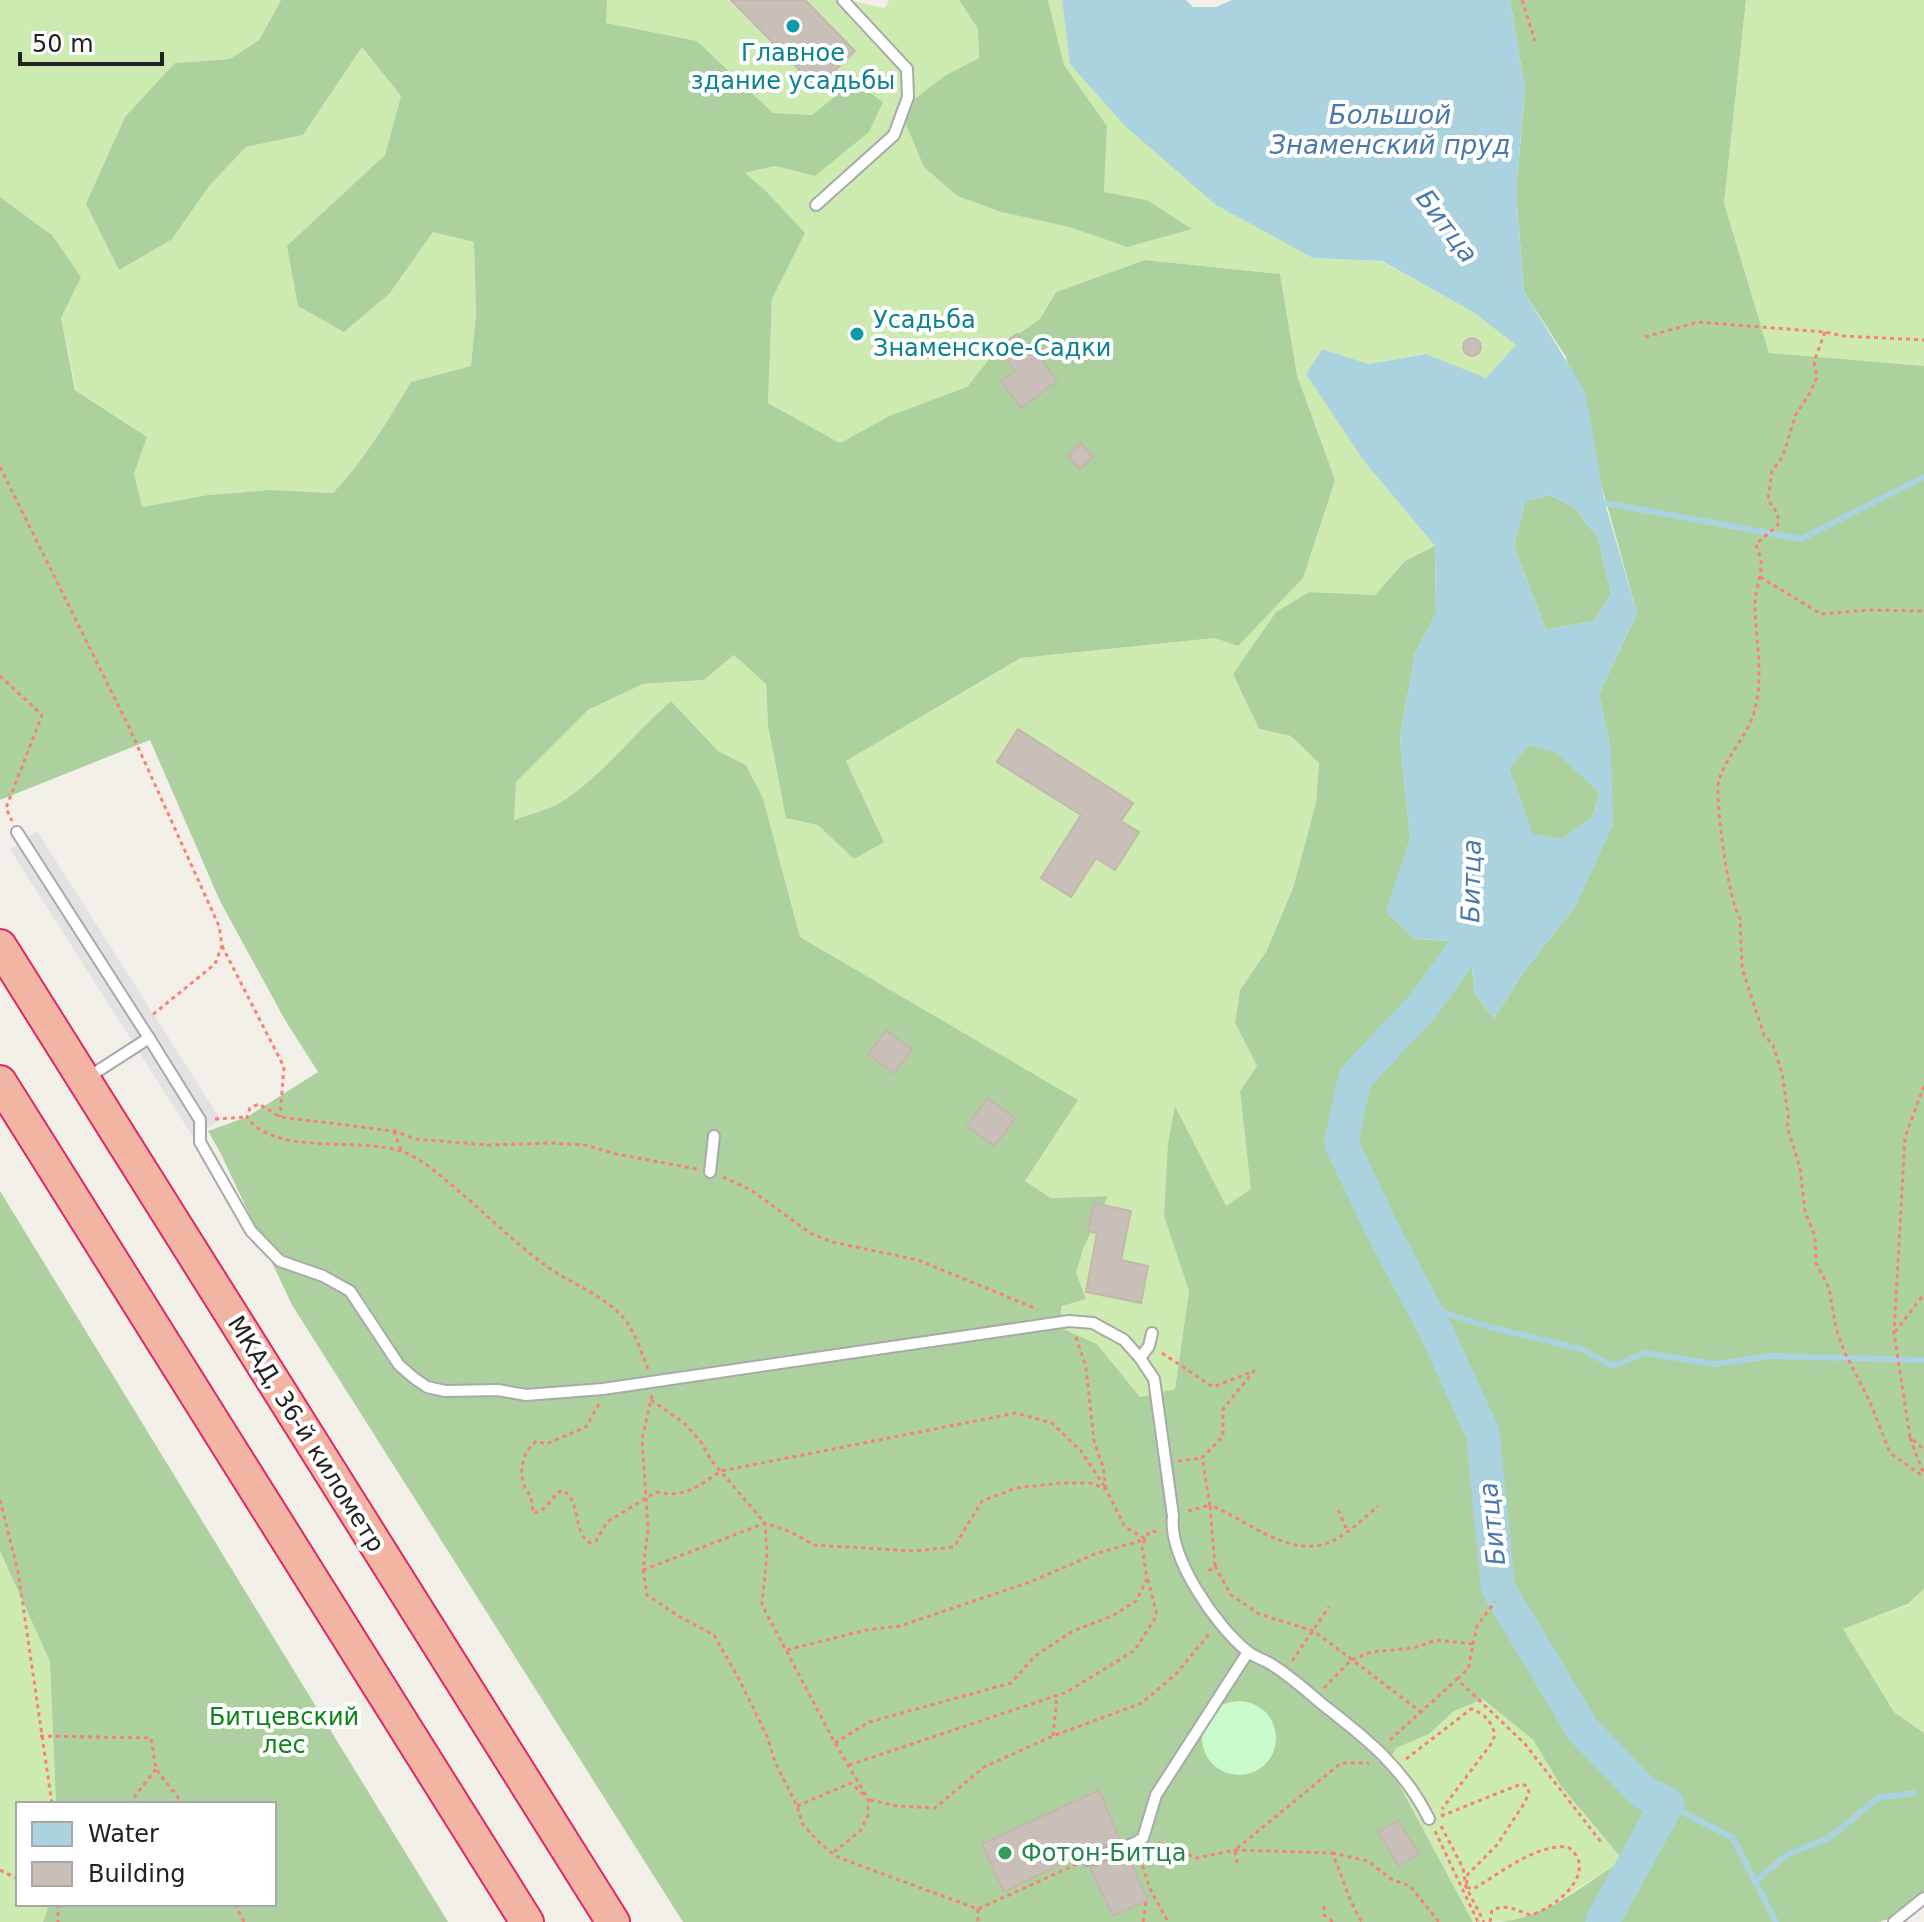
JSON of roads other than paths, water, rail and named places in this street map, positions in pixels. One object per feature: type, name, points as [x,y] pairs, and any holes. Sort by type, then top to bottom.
[{"type":"highway","name":"МКАД, 36-й километр","points":[[0,946],[613,1922]]},
{"type":"highway","points":[[0,1082],[527,1922]]},
{"type":"lane","points":[[816,205],[894,135],[908,97],[907,69],[843,0]]},
{"type":"lane","points":[[17,832],[200,1120],[200,1142],[259,1241],[280,1261],[323,1276],[350,1291],[399,1365],[414,1378],[427,1387],[445,1391],[498,1390],[526,1395],[603,1389],[1069,1321],[1093,1323],[1124,1340],[1154,1379],[1174,1541],[1193,1582],[1221,1622],[1248,1652],[1276,1667],[1397,1764],[1432,1818]]},
{"type":"lane","points":[[84,1080],[149,1038]]},
{"type":"lane","points":[[710,1172],[714,1136]]},
{"type":"lane","points":[[1140,1358],[1149,1346],[1152,1333]]},
{"type":"lane","points":[[1088,1860],[1139,1840],[1156,1795],[1248,1652]]},
{"type":"lane","points":[[1894,1922],[1924,1898]]},
{"type":"water","name":"Большой Знаменский пруд","points":[[1062,0],[1186,0],[1193,7],[1216,7],[1232,0],[1510,0],[1525,90],[1516,191],[1524,292],[1585,391],[1605,503],[1637,613],[1599,694],[1611,751],[1613,825],[1577,904],[1526,969],[1494,1018],[1475,995],[1469,942],[1415,939],[1386,912],[1410,839],[1400,738],[1415,653],[1436,614],[1435,546],[1363,460],[1306,374],[1322,349],[1369,364],[1426,354],[1486,378],[1516,345],[1473,312],[1382,261],[1313,258],[1216,205],[1125,126],[1070,64]],"holes":[[[1550,495],[1574,507],[1598,538],[1611,594],[1594,621],[1546,630],[1514,546],[1525,501]],[[1529,745],[1556,753],[1600,793],[1592,817],[1563,839],[1533,834],[1509,769]]]},
{"type":"waterway","points":[[1605,503],[1801,539],[1924,477]]},
{"type":"waterway","name":"Битца","points":[[1470,895],[1469,942],[1422,1007],[1355,1078],[1341,1143],[1437,1333],[1483,1434],[1498,1588],[1583,1730],[1643,1792],[1667,1804],[1602,1922]]},
{"type":"waterway","points":[[1423,1306],[1489,1327],[1582,1349],[1612,1366],[1645,1353],[1715,1364],[1771,1356],[1924,1360]]},
{"type":"waterway","points":[[1754,1882],[1788,1854],[1829,1838],[1878,1798],[1914,1793]]},
{"type":"waterway","name":"Битца","points":[[1667,1804],[1733,1838],[1776,1922]]},
{"type":"place","name":"Главное здание усадьбы","points":[[793,26]]},
{"type":"place","name":"Усадьба Знаменское-Садки","points":[[857,334]]},
{"type":"place","name":"Фотон-Битца","points":[[1005,1853]]},
{"type":"park label","name":"Битцевский лес","points":[[284,1731]]}]
